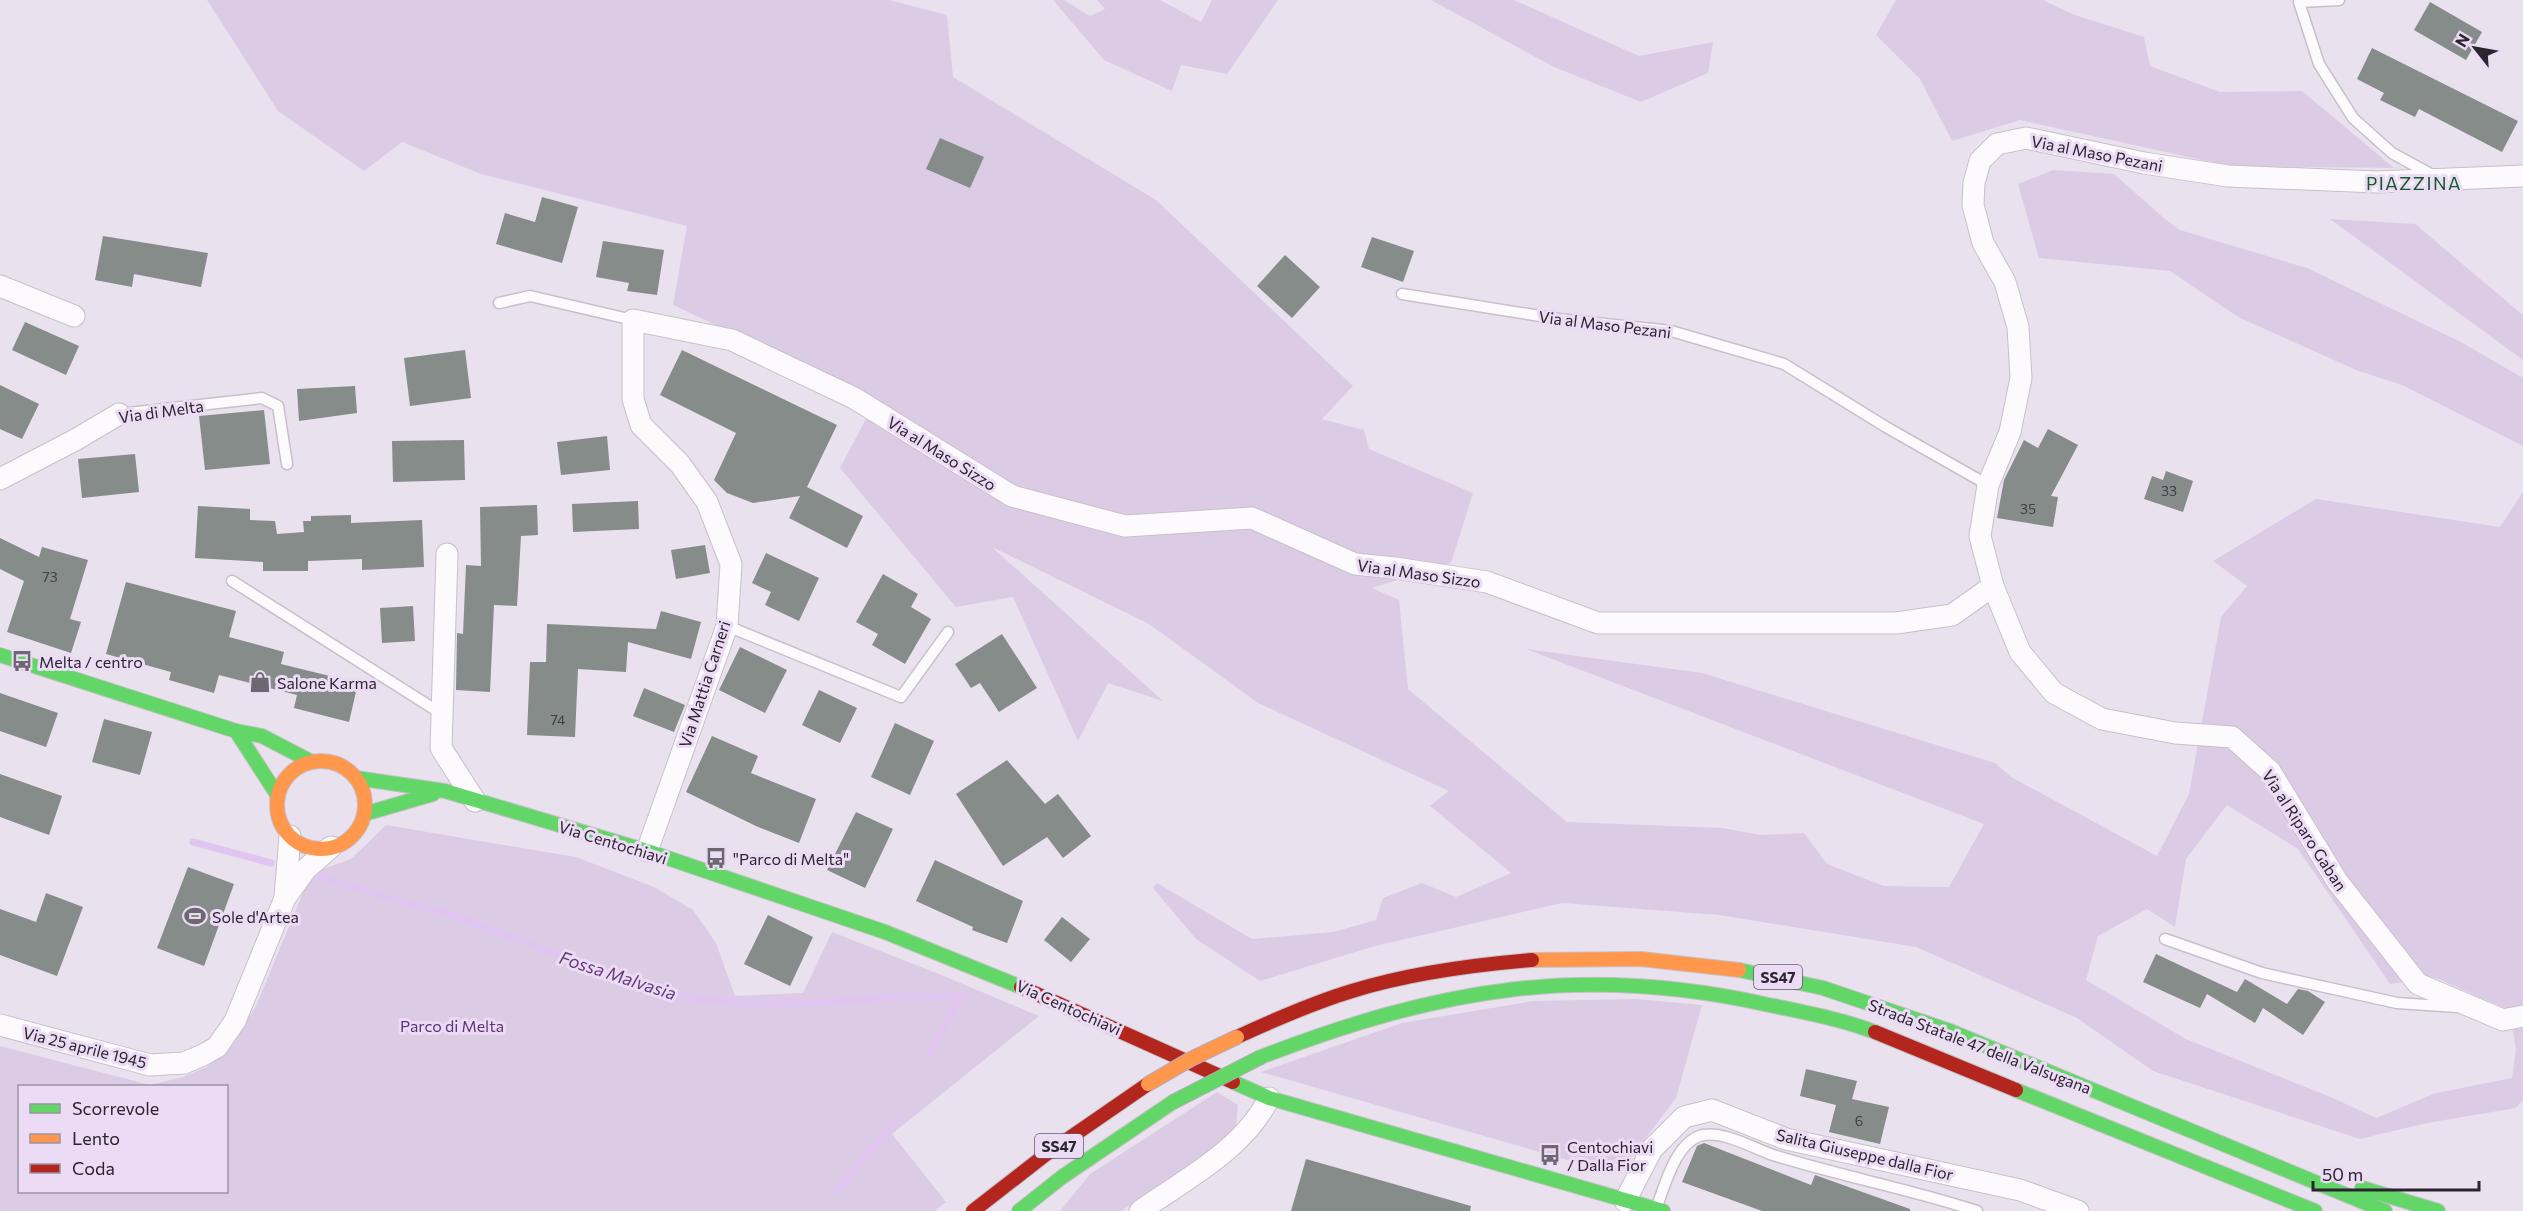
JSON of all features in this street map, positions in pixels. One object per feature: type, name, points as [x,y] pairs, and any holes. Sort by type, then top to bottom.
[{"type":"main road","points":[[0,655],[236,730],[262,736],[312,762]]},
{"type":"main road","points":[[236,730],[278,796]]},
{"type":"main road","points":[[324,761],[336,763],[356,778],[364,795],[364,814],[352,835],[342,843],[331,847],[306,846],[290,836],[280,820],[277,808],[278,796],[283,783],[290,774],[300,766],[324,761]]},
{"type":"main road","name":"Via Centochiavi","points":[[356,778],[445,791],[647,851],[885,932],[982,969],[1269,1098],[1659,1210]]},
{"type":"main road","points":[[364,814],[445,791]]},
{"type":"main road","name":"Strada Statale 47 della Valsugana","points":[[973,1211],[1045,1155],[1148,1084],[1191,1059],[1299,1009],[1367,987],[1476,964],[1562,958],[1647,958],[1733,968],[1805,983],[1878,1005],[1940,1028],[2385,1211]]},
{"type":"main road","name":"Strada Statale 47 della Valsugana","points":[[1019,1211],[1062,1177],[1173,1102],[1261,1057],[1317,1034],[1368,1017],[1473,993],[1557,985],[1641,985],[1719,995],[1798,1010],[1869,1030],[2315,1211]]},
{"type":"main road","points":[[2295,1174],[2366,1188],[2438,1211]]},
{"type":"main road","points":[[1028,1211],[1062,1177]]},
{"type":"street","name":"Via al Maso Pezani","points":[[1993,586],[1980,536],[1988,485],[2010,432],[2021,378],[2018,327],[2005,282],[1983,243],[1973,205],[1974,183],[1980,161],[1997,144],[2025,138],[2144,163],[2228,176],[2306,181],[2442,180],[2523,176]]},
{"type":"street","points":[[0,286],[74,316]]},
{"type":"street","name":"Via al Maso Sizzo","points":[[633,320],[732,340],[854,398],[1012,496],[1125,526],[1252,518],[1354,564],[1487,582],[1598,623],[1896,623],[1952,615],[1993,586]]},
{"type":"street","name":"Via Mattia Carneri","points":[[633,320],[633,399],[641,424],[680,464],[707,502],[731,564],[727,626],[647,851]]},
{"type":"street","name":"Via di Melta","points":[[0,480],[119,414]]},
{"type":"street","points":[[447,554],[441,748],[476,802]]},
{"type":"street","name":"Via al Riparo Gaban","points":[[1993,586],[2020,652],[2055,693],[2102,719],[2175,733],[2232,737],[2270,771],[2337,881],[2418,984],[2504,1020],[2523,1016]]},
{"type":"street","name":"Via 25 aprile 1945","points":[[285,898],[290,836]]},
{"type":"street","name":"Via 25 aprile 1945","points":[[0,1025],[150,1065],[184,1063],[203,1055],[217,1047],[232,1027],[285,898],[306,869],[331,847]]},
{"type":"street","points":[[1140,1211],[1236,1143],[1260,1116],[1269,1098]]},
{"type":"street","name":"Salita Giuseppe dalla Fior","points":[[1625,1201],[1652,1149],[1684,1117],[1712,1110],[1786,1139],[2020,1190],[2078,1211]]},
{"type":"lane","points":[[2339,0],[2297,1],[2319,64],[2353,118],[2391,153],[2442,180]]},
{"type":"lane","name":"Via al Maso Pezani","points":[[1402,294],[1559,319],[1671,331],[1785,364],[1886,427],[1988,485]]},
{"type":"lane","points":[[498,303],[530,296],[633,320]]},
{"type":"lane","name":"Via di Melta","points":[[119,414],[262,398],[278,406],[288,464]]},
{"type":"lane","points":[[232,581],[442,714]]},
{"type":"lane","points":[[727,626],[901,698],[948,632]]},
{"type":"lane","name":"Via al Riparo Gaban","points":[[2165,939],[2262,973],[2397,1003],[2472,1008]]},
{"type":"lane","points":[[1659,1210],[1671,1166],[1685,1147],[1702,1135],[1730,1138],[1772,1155],[1926,1194],[1977,1211]]},
{"type":"green space","points":[[207,0],[889,0],[947,15],[953,77],[1156,200],[1353,386],[1322,419],[1364,430],[1369,449],[1473,493],[1451,563],[1372,588],[1399,600],[1408,689],[1567,822],[1723,828],[1760,835],[1804,833],[1827,864],[1884,886],[1949,887],[1984,824],[1526,649],[1702,673],[1995,763],[2011,777],[2157,856],[2189,794],[2221,617],[2247,586],[2213,561],[2316,499],[2500,527],[2523,492],[2523,1100],[2516,1108],[2427,1123],[2360,1139],[2153,1071],[2077,1018],[1916,947],[1719,915],[1562,903],[1375,946],[1260,981],[1196,939],[1153,888],[1157,883],[1252,939],[1333,932],[1376,920],[1383,898],[1422,883],[1456,897],[1511,873],[1430,806],[1449,791],[1258,703],[1149,624],[992,547],[1163,701],[1108,683],[1078,741],[1013,597],[956,607],[840,468],[876,400],[673,305],[687,226],[481,174],[402,142],[364,171],[278,111]],"holes":[[[2227,805],[2298,849],[2390,984],[2436,978],[2509,1010],[2516,1049],[2512,1078],[2436,1093],[2376,1118],[2333,1098],[2186,1039],[2086,980],[2098,936],[2147,909],[2175,927],[2186,859]]]},
{"type":"green space","points":[[1053,0],[1064,0],[1090,16],[1105,9],[1097,0],[1160,0],[1201,22],[1212,0],[1278,0],[1227,74],[1181,65],[1172,91],[1104,60]]},
{"type":"green space","points":[[1431,0],[1514,0],[1639,56],[1713,42],[1708,73],[1641,102],[1554,67]]},
{"type":"green space","points":[[1896,0],[2043,0],[2072,14],[2144,37],[2150,66],[2220,92],[2302,91],[2394,168],[2230,166],[2020,120],[1952,141],[1920,79],[1876,35]]},
{"type":"green space","points":[[2053,170],[2114,174],[2180,230],[2307,268],[2461,342],[2523,378],[2523,446],[2402,385],[2356,370],[2238,317],[2170,271],[2039,258],[2018,184]]},
{"type":"green space","points":[[2330,219],[2415,224],[2523,315],[2523,360]]},
{"type":"green space","name":"Parco di Melta","points":[[386,825],[576,857],[654,887],[693,910],[716,943],[735,996],[803,993],[832,932],[1039,1016],[892,1134],[946,1202],[934,1211],[0,1211],[0,1046],[150,1085],[183,1077],[207,1067],[228,1051],[256,1006],[305,888],[315,872],[351,859]]},
{"type":"green space","points":[[1637,999],[1702,1005],[1676,1098],[1627,1163],[1599,1169],[1261,1072],[1402,1023],[1533,1001]]},
{"type":"green space","points":[[1217,1092],[1238,1105],[1236,1128],[1230,1139],[1121,1211],[1060,1211],[1090,1174]]},
{"type":"building","points":[[2430,2],[2482,32],[2466,60],[2414,30]]},
{"type":"building","points":[[2372,48],[2518,121],[2502,152],[2419,109],[2415,117],[2380,100],[2384,93],[2357,79]]},
{"type":"building","points":[[940,138],[984,157],[970,188],[926,169]]},
{"type":"building","points":[[542,197],[578,207],[562,263],[496,244],[505,213],[535,222]]},
{"type":"building","points":[[103,236],[208,253],[201,287],[134,274],[132,287],[95,280]]},
{"type":"building","points":[[1372,237],[1414,251],[1403,282],[1361,267]]},
{"type":"building","points":[[603,241],[664,250],[657,295],[627,291],[629,283],[596,277]]},
{"type":"building","points":[[1285,255],[1320,287],[1292,318],[1257,286]]},
{"type":"building","points":[[25,322],[79,346],[66,375],[12,350]]},
{"type":"building","points":[[465,350],[471,398],[410,406],[404,358]]},
{"type":"building","points":[[682,350],[837,425],[807,487],[863,516],[847,548],[789,518],[800,496],[753,503],[727,493],[714,480],[736,433],[660,395]]},
{"type":"building","points":[[0,385],[39,404],[22,439],[0,429]]},
{"type":"building","points":[[355,386],[357,413],[299,421],[297,389]]},
{"type":"building","points":[[264,410],[270,464],[205,470],[199,416]]},
{"type":"building","points":[[2048,429],[2078,445],[2051,496],[2058,497],[2053,527],[1997,518],[2004,480],[2024,440],[2038,448]]},
{"type":"building","points":[[607,436],[610,470],[561,475],[557,442]]},
{"type":"building","points":[[464,440],[465,480],[393,482],[392,441]]},
{"type":"building","points":[[135,454],[139,492],[82,498],[78,459]]},
{"type":"building","points":[[2166,471],[2193,481],[2183,512],[2144,499],[2152,476],[2163,480]]},
{"type":"building","points":[[638,501],[639,529],[573,532],[572,504]]},
{"type":"building","points":[[537,505],[538,535],[521,536],[517,606],[494,605],[490,692],[456,690],[457,633],[463,634],[466,565],[481,566],[480,507]]},
{"type":"building","points":[[198,506],[250,509],[250,520],[275,521],[277,534],[304,532],[303,521],[311,521],[311,516],[351,515],[351,523],[422,520],[424,567],[362,570],[362,559],[308,561],[308,571],[263,571],[263,562],[195,558]]},
{"type":"building","points":[[0,538],[39,557],[42,547],[88,560],[70,619],[81,622],[71,653],[7,632],[24,581],[0,569]]},
{"type":"building","points":[[705,545],[710,573],[676,579],[671,550]]},
{"type":"building","points":[[766,553],[819,578],[799,621],[765,605],[771,592],[752,583]]},
{"type":"building","points":[[883,574],[918,594],[911,607],[931,619],[905,664],[872,645],[878,634],[856,622]]},
{"type":"building","points":[[126,582],[236,611],[229,637],[284,652],[281,664],[358,683],[349,722],[294,708],[297,695],[219,675],[214,693],[169,680],[171,672],[106,654]]},
{"type":"building","points":[[413,606],[415,641],[382,643],[380,608]]},
{"type":"building","points":[[661,611],[701,622],[691,659],[628,642],[626,672],[578,669],[575,737],[527,735],[530,662],[546,662],[547,624],[656,629]]},
{"type":"building","points":[[1002,634],[1037,688],[999,712],[980,683],[971,688],[955,664]]},
{"type":"building","points":[[740,647],[787,670],[765,713],[719,690]]},
{"type":"building","points":[[644,688],[685,705],[674,732],[633,716]]},
{"type":"building","points":[[819,690],[857,708],[840,743],[802,725]]},
{"type":"building","points":[[0,693],[58,713],[46,747],[0,731]]},
{"type":"building","points":[[104,719],[152,732],[140,775],[92,762]]},
{"type":"building","points":[[895,723],[934,741],[910,795],[871,777]]},
{"type":"building","points":[[712,736],[758,756],[751,773],[816,799],[799,843],[758,827],[686,792]]},
{"type":"building","points":[[1007,760],[1045,804],[1058,794],[1091,836],[1063,858],[1047,837],[1003,866],[956,794]]},
{"type":"building","points":[[0,774],[62,796],[49,835],[0,817]]},
{"type":"building","points":[[856,812],[893,829],[865,888],[827,870]]},
{"type":"building","points":[[935,860],[1023,901],[1007,943],[972,930],[973,927],[916,901]]},
{"type":"building","points":[[188,867],[234,884],[204,966],[157,948]]},
{"type":"building","points":[[46,893],[83,907],[57,976],[0,955],[0,909],[36,922]]},
{"type":"building","points":[[768,915],[813,937],[790,986],[744,964]]},
{"type":"building","points":[[1062,917],[1090,939],[1071,962],[1044,940]]},
{"type":"building","points":[[2156,954],[2237,992],[2245,979],[2287,1004],[2298,989],[2308,991],[2325,1002],[2303,1035],[2263,1008],[2255,1023],[2207,994],[2200,1008],[2143,982]]},
{"type":"building","points":[[1806,1069],[1857,1081],[1852,1099],[1889,1107],[1880,1144],[1829,1132],[1836,1105],[1800,1096]]},
{"type":"building","points":[[1704,1143],[1811,1185],[1815,1175],[1910,1209],[1910,1211],[1762,1211],[1682,1182],[1697,1146]]},
{"type":"building","points":[[1306,1159],[1471,1206],[1470,1211],[1291,1211]]},
{"type":"waterway","name":"Fossa Malvasia","points":[[193,842],[271,863]]},
{"type":"waterway","name":"Fossa Malvasia","points":[[316,875],[447,913],[638,985],[695,999],[756,1004],[834,1002],[903,996],[967,997]]},
{"type":"waterway","points":[[929,1054],[960,996]]},
{"type":"waterway","points":[[837,1190],[898,1118]]},
{"type":"traffic: fast","points":[[0,655],[236,731],[262,736],[312,762]]},
{"type":"traffic: fast","points":[[236,731],[278,796]]},
{"type":"traffic: fast","points":[[356,778],[445,791],[647,851],[885,932],[1021,987]]},
{"type":"traffic: fast","points":[[364,814],[433,794]]},
{"type":"traffic: fast","points":[[1739,970],[1823,988],[1950,1031],[2385,1211]]},
{"type":"traffic: fast","points":[[1261,1057],[1388,1014],[1510,990],[1572,985],[1635,986],[1700,992],[1809,1013],[1875,1032]]},
{"type":"traffic: fast","points":[[1173,1102],[1261,1057]]},
{"type":"traffic: fast","points":[[1233,1082],[1269,1098],[1663,1211]]},
{"type":"traffic: fast","points":[[2016,1090],[2315,1211]]},
{"type":"traffic: fast","points":[[1019,1211],[1062,1177],[1173,1102]]},
{"type":"traffic: fast","points":[[2362,1188],[2438,1211]]},
{"type":"traffic: slow","points":[[321,761],[338,765],[352,774],[361,788],[365,805],[361,822],[352,836],[338,845],[321,849],[304,845],[290,836],[281,822],[277,805],[281,788],[290,774],[304,765],[321,761]]},
{"type":"traffic: slow","points":[[1532,960],[1641,959],[1739,970]]},
{"type":"traffic: slow","points":[[1148,1084],[1191,1059],[1237,1037]]},
{"type":"traffic: jam","points":[[1237,1037],[1308,1006],[1396,979],[1486,964],[1532,960]]},
{"type":"traffic: jam","points":[[1021,987],[1233,1082]]},
{"type":"traffic: jam","points":[[1875,1032],[2016,1090]]},
{"type":"traffic: jam","points":[[973,1211],[1045,1155],[1148,1084]]},
{"type":"place","name":"Melta / centro","points":[[22,661]]},
{"type":"place","name":"Salone Karma","points":[[260,682]]},
{"type":"place","name":"\"Parco di Melta\"","points":[[716,858]]},
{"type":"place","name":"Sole d'Artea","points":[[195,916]]},
{"type":"place","name":"Centochiavi / Dalla Fior","points":[[1550,1155]]},
{"type":"district","name":"PIAZZINA","points":[[2414,183]]}]
